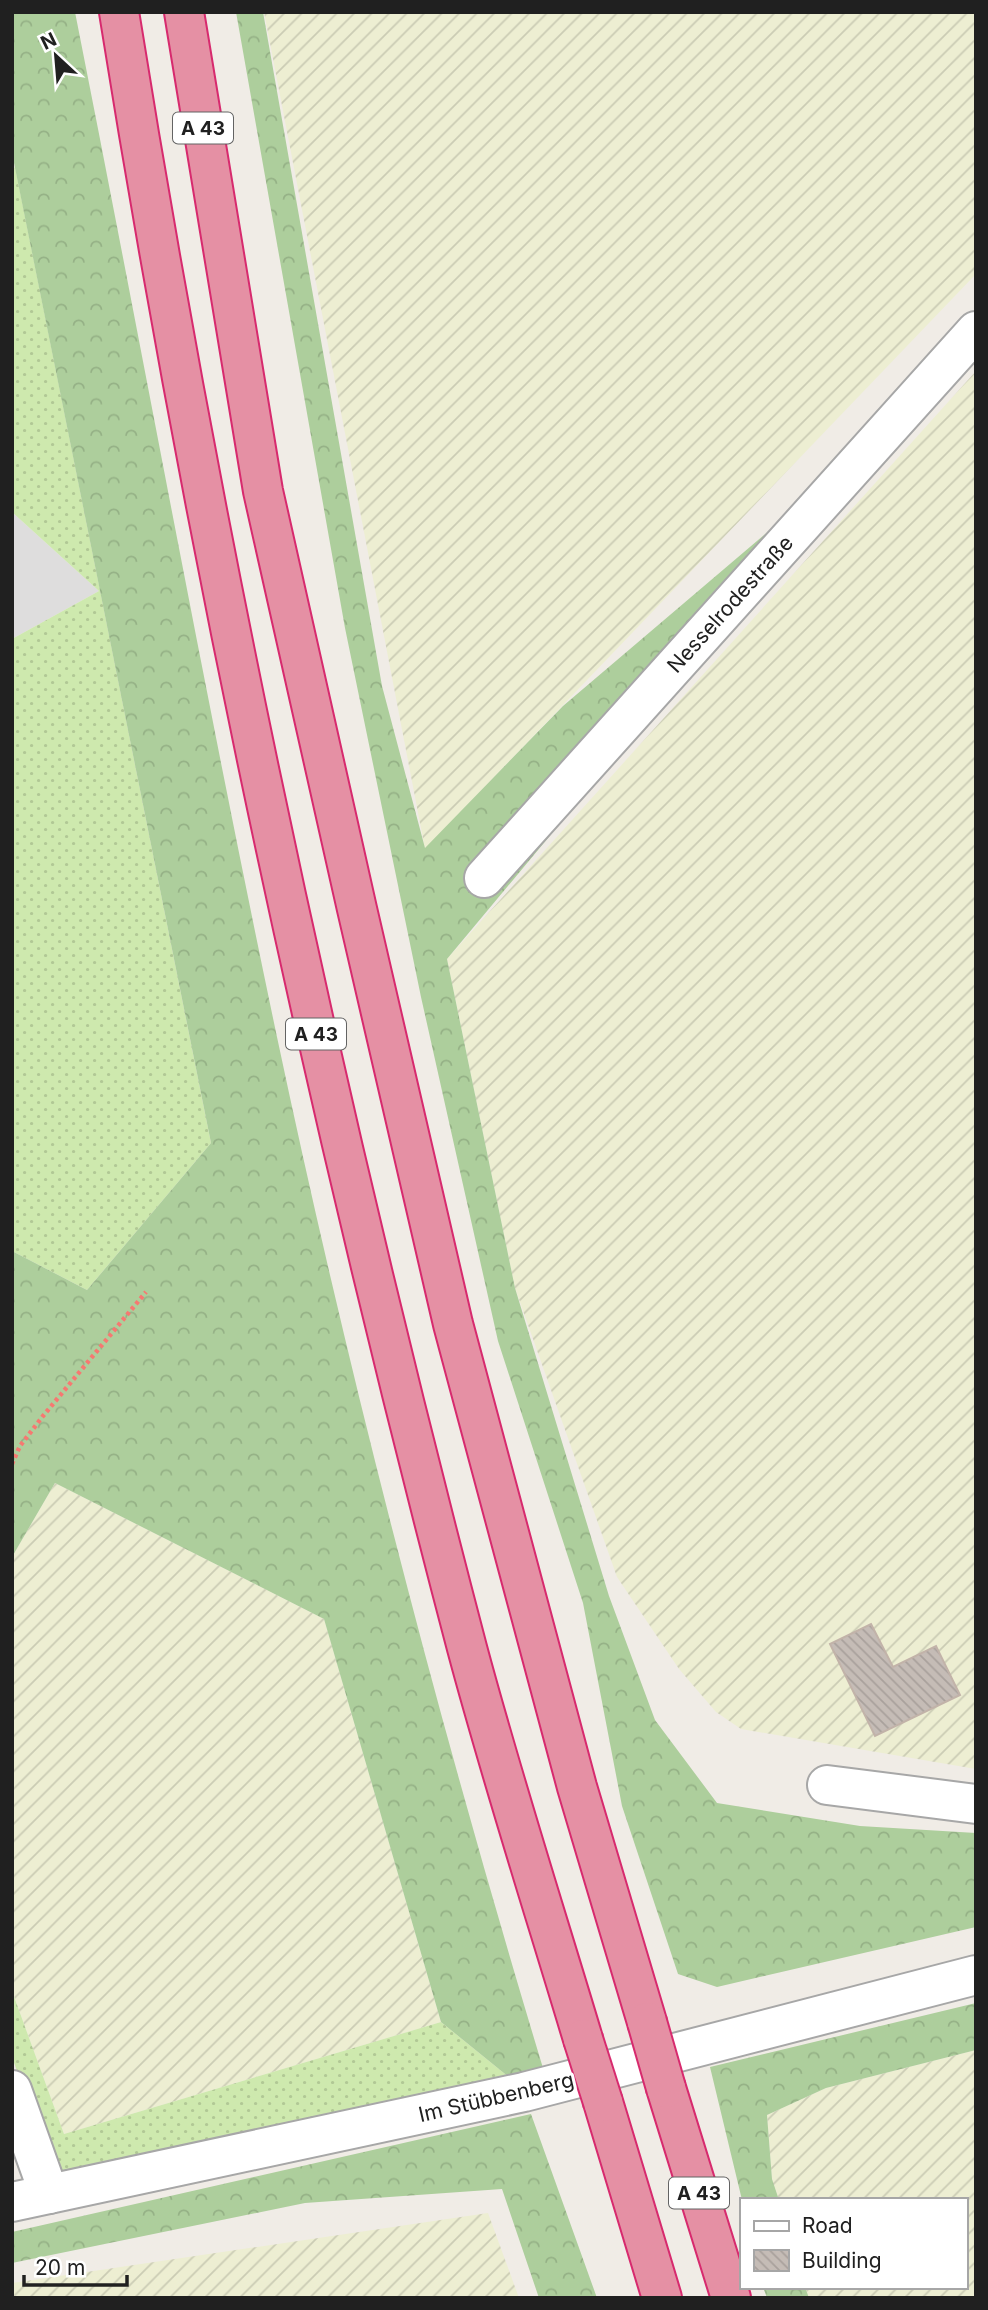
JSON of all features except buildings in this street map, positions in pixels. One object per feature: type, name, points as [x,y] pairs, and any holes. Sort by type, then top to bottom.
[{"type":"highway","name":"A 43","points":[[119,12],[156,243],[229,635],[308,999],[468,1652],[662,2298]]},
{"type":"highway","name":"A 43","points":[[184,12],[263,491],[453,1324],[577,1787],[731,2298]]},
{"type":"street","name":"Nesselrodestraße","points":[[484,878],[976,331]]},
{"type":"street","points":[[827,1785],[976,1804]]},
{"type":"street","name":"Im Stübbenberg","points":[[12,2202],[524,2092],[976,1975]]},
{"type":"street","points":[[12,2090],[49,2194]]},
{"type":"path","points":[[12,1464],[20,1446],[146,1292]]},
{"type":"path","points":[[12,1441],[20,1446]]},
{"type":"shaded area","points":[[12,512],[99,591],[12,639]]},
{"type":"green space","points":[[12,12],[75,12],[225,781],[306,1168],[400,1560],[471,1820],[546,2078],[521,2087],[441,2022],[324,1619],[55,1483],[12,1557],[12,1251],[87,1290],[211,1143],[12,153]]},
{"type":"green space","points":[[236,12],[263,12],[382,686],[425,848],[563,706],[791,512],[588,790],[447,959],[515,1288],[609,1596],[655,1720],[717,1803],[860,1826],[976,1833],[976,1927],[717,1987],[678,1974],[622,1806],[583,1603],[498,1341],[421,997],[345,628]]},
{"type":"green space","points":[[264,12],[976,12],[976,274],[425,849]]},
{"type":"green space","points":[[15,167],[211,1143],[87,1290],[12,1251],[12,639],[99,591],[12,512],[12,170]]},
{"type":"green space","points":[[976,371],[976,1769],[741,1729],[716,1712],[679,1669],[617,1577],[515,1288],[447,959]]},
{"type":"green space","points":[[55,1483],[324,1619],[441,2022],[64,2134],[12,1991],[12,1557]]},
{"type":"green space","points":[[12,1991],[64,2134],[441,2022],[521,2087],[57,2183],[12,2057]]},
{"type":"green space","points":[[976,2003],[976,2050],[826,2088],[767,2115],[772,2179],[778,2198],[742,2198],[710,2067]]},
{"type":"green space","points":[[976,2050],[976,2298],[809,2298],[806,2289],[967,2289],[967,2198],[778,2198],[772,2179],[767,2115],[826,2088]]},
{"type":"green space","points":[[531,2114],[597,2298],[539,2298],[502,2189],[305,2203],[12,2263],[12,2232]]},
{"type":"green space","points":[[488,2213],[519,2298],[12,2298],[12,2283]]},
{"type":"green space","points":[[764,2289],[806,2289],[809,2298],[767,2298]]}]
